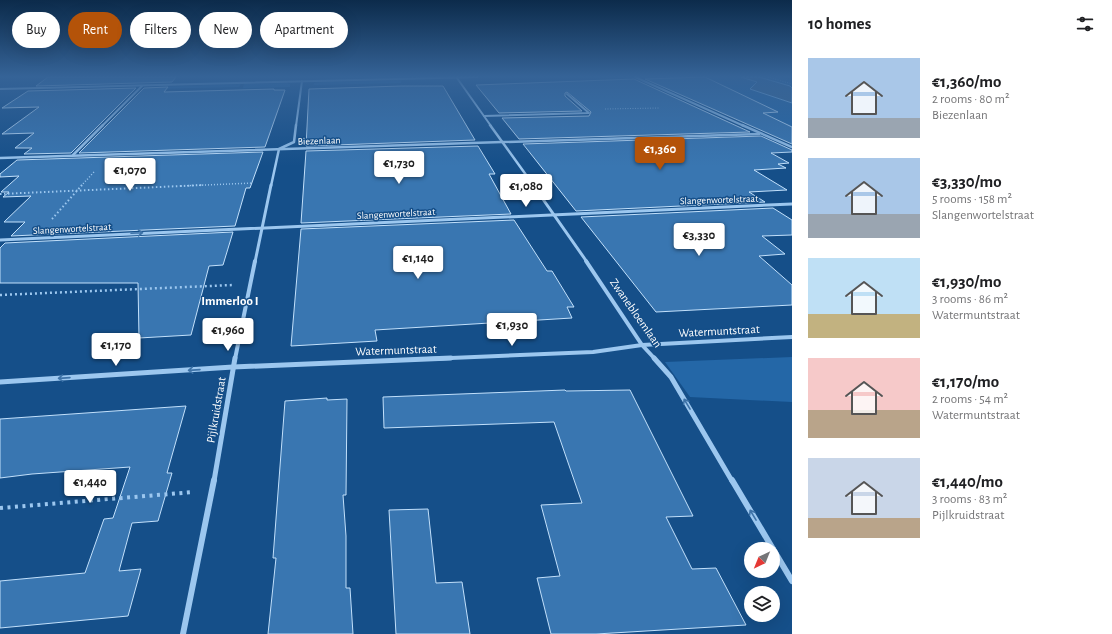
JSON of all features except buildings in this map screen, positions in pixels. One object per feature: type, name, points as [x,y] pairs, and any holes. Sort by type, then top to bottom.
[{"type":"street","points":[[73,155],[121,107]]},
{"type":"street","points":[[279,149],[294,142],[299,107]]},
{"type":"street","name":"Zwanebloemlaan","points":[[477,107],[554,214],[642,345],[671,376],[769,542]]},
{"type":"street","points":[[484,116],[589,113],[583,107]]},
{"type":"street","points":[[700,107],[759,134],[792,147]]},
{"type":"street","name":"Biezenlaan","points":[[0,158],[759,134]]},
{"type":"street","name":"Pijlkruidstraat","points":[[183,634],[212,490],[233,367],[279,149]]},
{"type":"street","name":"Slangenwortelstraat","points":[[0,240],[792,204]]},
{"type":"street","name":"Watermuntstraat","points":[[0,382],[233,367],[593,352],[642,345],[792,337]]},
{"type":"street","name":"Zwanebloemlaan","points":[[780,561],[792,581]]},
{"type":"path","points":[[587,110],[683,107]]},
{"type":"path","points":[[36,238],[110,154]]},
{"type":"path","points":[[0,194],[272,183]]},
{"type":"path","points":[[0,295],[250,284]]},
{"type":"path","points":[[0,508],[212,490]]},
{"type":"shaded area","points":[[709,107],[792,107],[792,143]]},
{"type":"shaded area","points":[[792,357],[792,402],[690,397],[665,362]]},
{"type":"district","name":"Immerloo I","points":[[230,300]]}]
